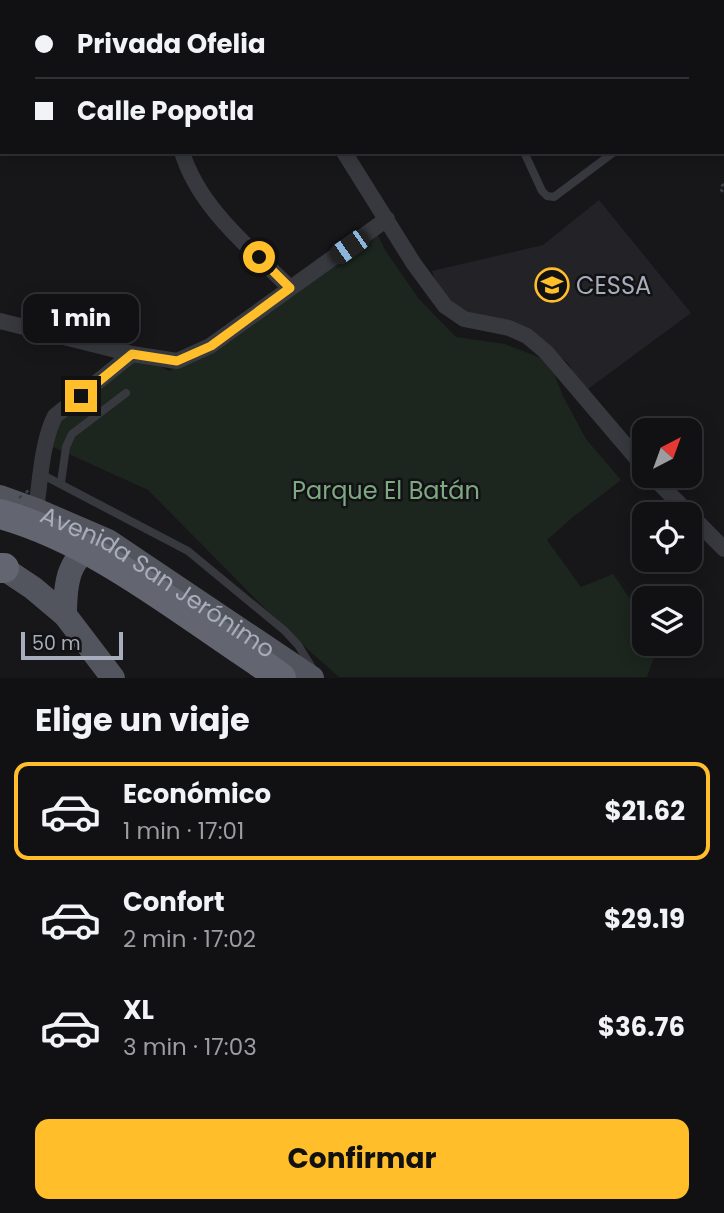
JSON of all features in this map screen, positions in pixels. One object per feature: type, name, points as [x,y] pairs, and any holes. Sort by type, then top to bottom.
[{"type":"highway","points":[[0,514],[75,542],[270,670]]},
{"type":"main road","name":"Avenida San Jerónimo","points":[[0,497],[36,509],[108,541],[312,677]]},
{"type":"main road","points":[[65,615],[66,580],[72,566],[81,554],[108,541]]},
{"type":"main road","points":[[1,567],[33,588],[65,615],[113,677]]},
{"type":"street","points":[[183,154],[198,189],[220,217],[290,288]]},
{"type":"street","points":[[345,154],[414,264],[444,306],[464,319],[509,328],[527,336],[546,352],[632,453]]},
{"type":"street","points":[[0,321],[132,354],[177,361],[211,346],[387,219]]},
{"type":"street","points":[[36,509],[51,424],[55,416],[132,354]]},
{"type":"street","points":[[664,488],[724,549]]},
{"type":"lane","points":[[525,154],[542,191],[547,196],[554,197],[611,154]]},
{"type":"lane","points":[[61,483],[66,447],[72,434],[126,393]]},
{"type":"lane","points":[[41,474],[188,551],[285,631],[298,645],[318,677]]},
{"type":"path","points":[[724,184],[719,188],[724,193]]},
{"type":"shaded area","name":"CESSA","points":[[599,200],[691,313],[584,392],[568,363],[544,343],[478,321],[442,299],[432,271],[543,245]]},
{"type":"green space","name":"Parque El Batán","points":[[372,222],[385,250],[419,299],[456,337],[505,344],[549,361],[563,396],[586,439],[621,480],[547,540],[581,587],[613,574],[632,602],[632,656],[655,656],[647,677],[339,677],[288,632],[148,490],[51,446],[54,419],[142,356],[169,371],[212,351]]},
{"type":"place","name":"CESSA","points":[[552,285]]},
{"type":"route","points":[[81,396],[132,354],[177,361],[211,346],[290,288],[259,257]]}]
